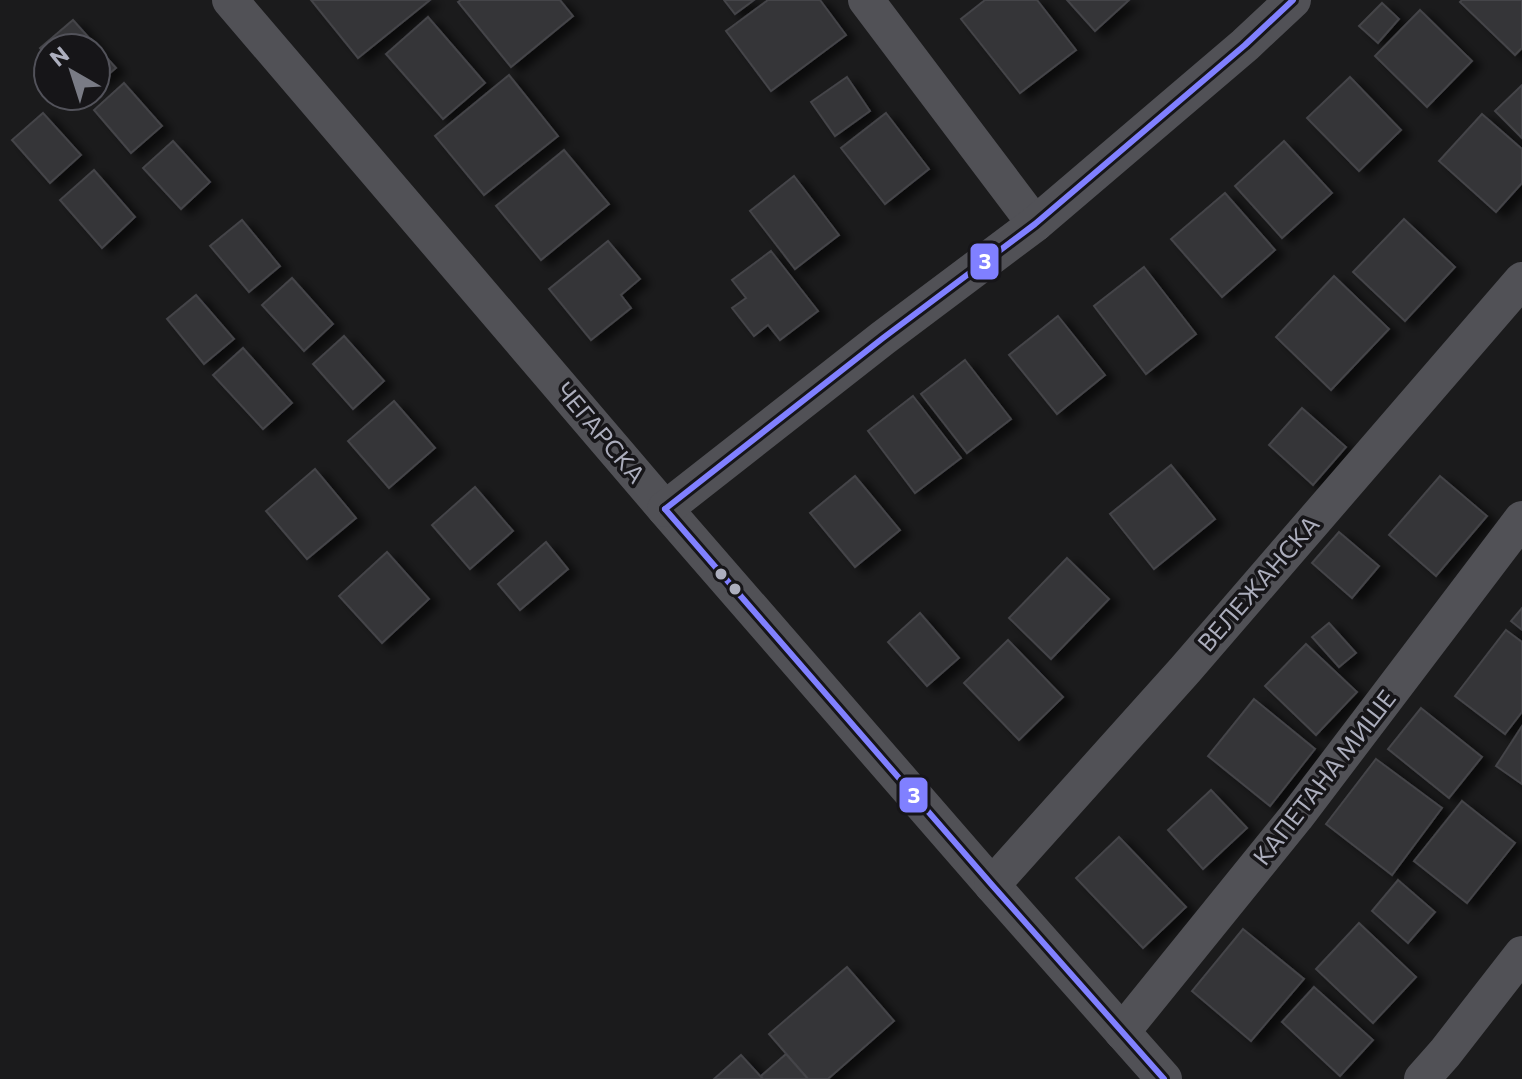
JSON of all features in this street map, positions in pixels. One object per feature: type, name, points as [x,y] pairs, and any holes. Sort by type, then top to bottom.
[{"type":"street","name":"ЧЕГАРСКА","points":[[230,0],[665,509],[1164,1079]]},
{"type":"street","points":[[866,0],[1035,224]]},
{"type":"street","points":[[665,509],[883,338],[1035,224],[1293,0]]},
{"type":"street","name":"ВЕЛЕЖАНСКА","points":[[992,885],[1185,670],[1522,280]]},
{"type":"street","name":"КАПЕТАНА МИШЕ","points":[[1122,1032],[1296,817],[1522,519]]},
{"type":"street","points":[[1422,1079],[1516,973]]},
{"type":"building","points":[[311,0],[430,0],[358,58]]},
{"type":"building","points":[[560,0],[573,16],[511,67],[458,2]]},
{"type":"building","points":[[724,0],[754,0],[735,14]]},
{"type":"building","points":[[768,0],[820,0],[846,35],[771,91],[726,31]]},
{"type":"building","points":[[985,0],[1037,0],[1076,50],[1020,93],[961,19]]},
{"type":"building","points":[[1067,0],[1129,0],[1095,31]]},
{"type":"building","points":[[1522,0],[1522,48],[1515,55],[1460,2]]},
{"type":"building","points":[[1382,3],[1399,19],[1378,43],[1359,26]]},
{"type":"building","points":[[1420,10],[1472,61],[1427,107],[1375,56]]},
{"type":"building","points":[[428,17],[485,83],[443,119],[386,54]]},
{"type":"building","points":[[73,20],[84,32],[59,32]]},
{"type":"building","points":[[509,75],[558,136],[484,195],[435,136]]},
{"type":"building","points":[[847,77],[870,111],[835,136],[811,102]]},
{"type":"building","points":[[1350,77],[1401,130],[1359,171],[1307,118]]},
{"type":"building","points":[[124,83],[162,126],[131,153],[96,112],[112,112],[112,94]]},
{"type":"building","points":[[1522,85],[1522,138],[1495,111]]},
{"type":"building","points":[[43,113],[81,155],[50,183],[12,140]]},
{"type":"building","points":[[886,113],[929,169],[885,204],[841,148]]},
{"type":"building","points":[[1482,114],[1522,149],[1522,183],[1496,212],[1439,161]]},
{"type":"building","points":[[173,141],[210,182],[181,209],[143,168]]},
{"type":"building","points":[[1284,141],[1332,193],[1282,238],[1235,186]]},
{"type":"building","points":[[564,150],[609,204],[541,260],[496,206]]},
{"type":"building","points":[[94,170],[135,217],[102,248],[60,200]]},
{"type":"building","points":[[794,176],[839,235],[795,269],[750,211]]},
{"type":"building","points":[[1225,193],[1275,250],[1222,297],[1171,239]]},
{"type":"building","points":[[1404,219],[1455,267],[1405,321],[1353,272]]},
{"type":"building","points":[[242,220],[280,266],[249,292],[210,246]]},
{"type":"building","points":[[608,241],[640,279],[621,295],[631,308],[591,340],[549,289]]},
{"type":"building","points":[[771,251],[818,311],[780,340],[768,325],[754,336],[732,308],[746,298],[732,280]]},
{"type":"building","points":[[1144,267],[1196,334],[1146,374],[1094,306]]},
{"type":"building","points":[[1334,276],[1389,329],[1331,390],[1276,337]]},
{"type":"building","points":[[292,278],[333,324],[304,351],[262,305]]},
{"type":"building","points":[[196,295],[234,339],[204,364],[167,319]]},
{"type":"building","points":[[1058,316],[1105,375],[1057,414],[1009,355]]},
{"type":"building","points":[[344,336],[384,381],[353,409],[313,364]]},
{"type":"building","points":[[243,348],[292,403],[263,429],[213,375]]},
{"type":"building","points":[[965,360],[1011,419],[967,453],[921,394]]},
{"type":"building","points":[[913,396],[961,458],[915,493],[868,431]]},
{"type":"building","points":[[394,401],[435,448],[389,488],[348,441]]},
{"type":"building","points":[[1302,408],[1346,447],[1313,485],[1269,445]]},
{"type":"building","points":[[1171,465],[1215,519],[1154,569],[1110,514]]},
{"type":"building","points":[[315,469],[356,518],[307,559],[266,511]]},
{"type":"building","points":[[855,476],[900,530],[855,567],[810,513]]},
{"type":"building","points":[[1440,476],[1487,516],[1436,576],[1389,535]]},
{"type":"building","points":[[475,487],[513,531],[470,569],[432,525]]},
{"type":"building","points":[[1339,532],[1379,566],[1352,598],[1312,563]]},
{"type":"building","points":[[546,542],[568,569],[520,610],[498,584]]},
{"type":"building","points":[[387,552],[429,599],[382,643],[339,596]]},
{"type":"building","points":[[1067,558],[1109,599],[1051,659],[1009,618]]},
{"type":"building","points":[[1522,608],[1522,630],[1511,621]]},
{"type":"building","points":[[920,613],[959,658],[927,686],[888,642]]},
{"type":"building","points":[[1329,623],[1356,653],[1339,667],[1312,637]]},
{"type":"building","points":[[1506,630],[1522,642],[1522,712],[1505,734],[1455,696]]},
{"type":"building","points":[[1008,640],[1063,697],[1019,740],[964,683]]},
{"type":"building","points":[[1306,644],[1357,692],[1316,735],[1265,686]]},
{"type":"building","points":[[1254,699],[1315,749],[1270,806],[1208,756]]},
{"type":"building","points":[[1421,708],[1482,757],[1449,798],[1388,749]]},
{"type":"building","points":[[1522,726],[1522,784],[1496,766]]},
{"type":"building","points":[[1376,759],[1442,808],[1392,875],[1326,824]]},
{"type":"building","points":[[1211,790],[1247,828],[1203,869],[1168,830]]},
{"type":"building","points":[[1462,801],[1515,843],[1467,903],[1414,861]]},
{"type":"building","points":[[1119,837],[1186,907],[1143,948],[1076,878]]},
{"type":"building","points":[[1398,880],[1435,912],[1408,943],[1372,911]]},
{"type":"building","points":[[1359,923],[1416,977],[1373,1023],[1316,969]]},
{"type":"building","points":[[1243,929],[1304,979],[1251,1041],[1192,991]]},
{"type":"building","points":[[847,967],[894,1021],[828,1079],[808,1079],[769,1034]]},
{"type":"building","points":[[1314,987],[1373,1040],[1340,1076],[1282,1022]]},
{"type":"building","points":[[786,1054],[808,1079],[763,1079],[761,1076]]},
{"type":"building","points":[[741,1055],[763,1079],[714,1079]]},
{"type":"transit line","name":"3","points":[[665,509],[883,338],[1035,224],[1245,45],[1293,0]]},
{"type":"transit line","name":"3","points":[[665,509],[1164,1079]]}]
